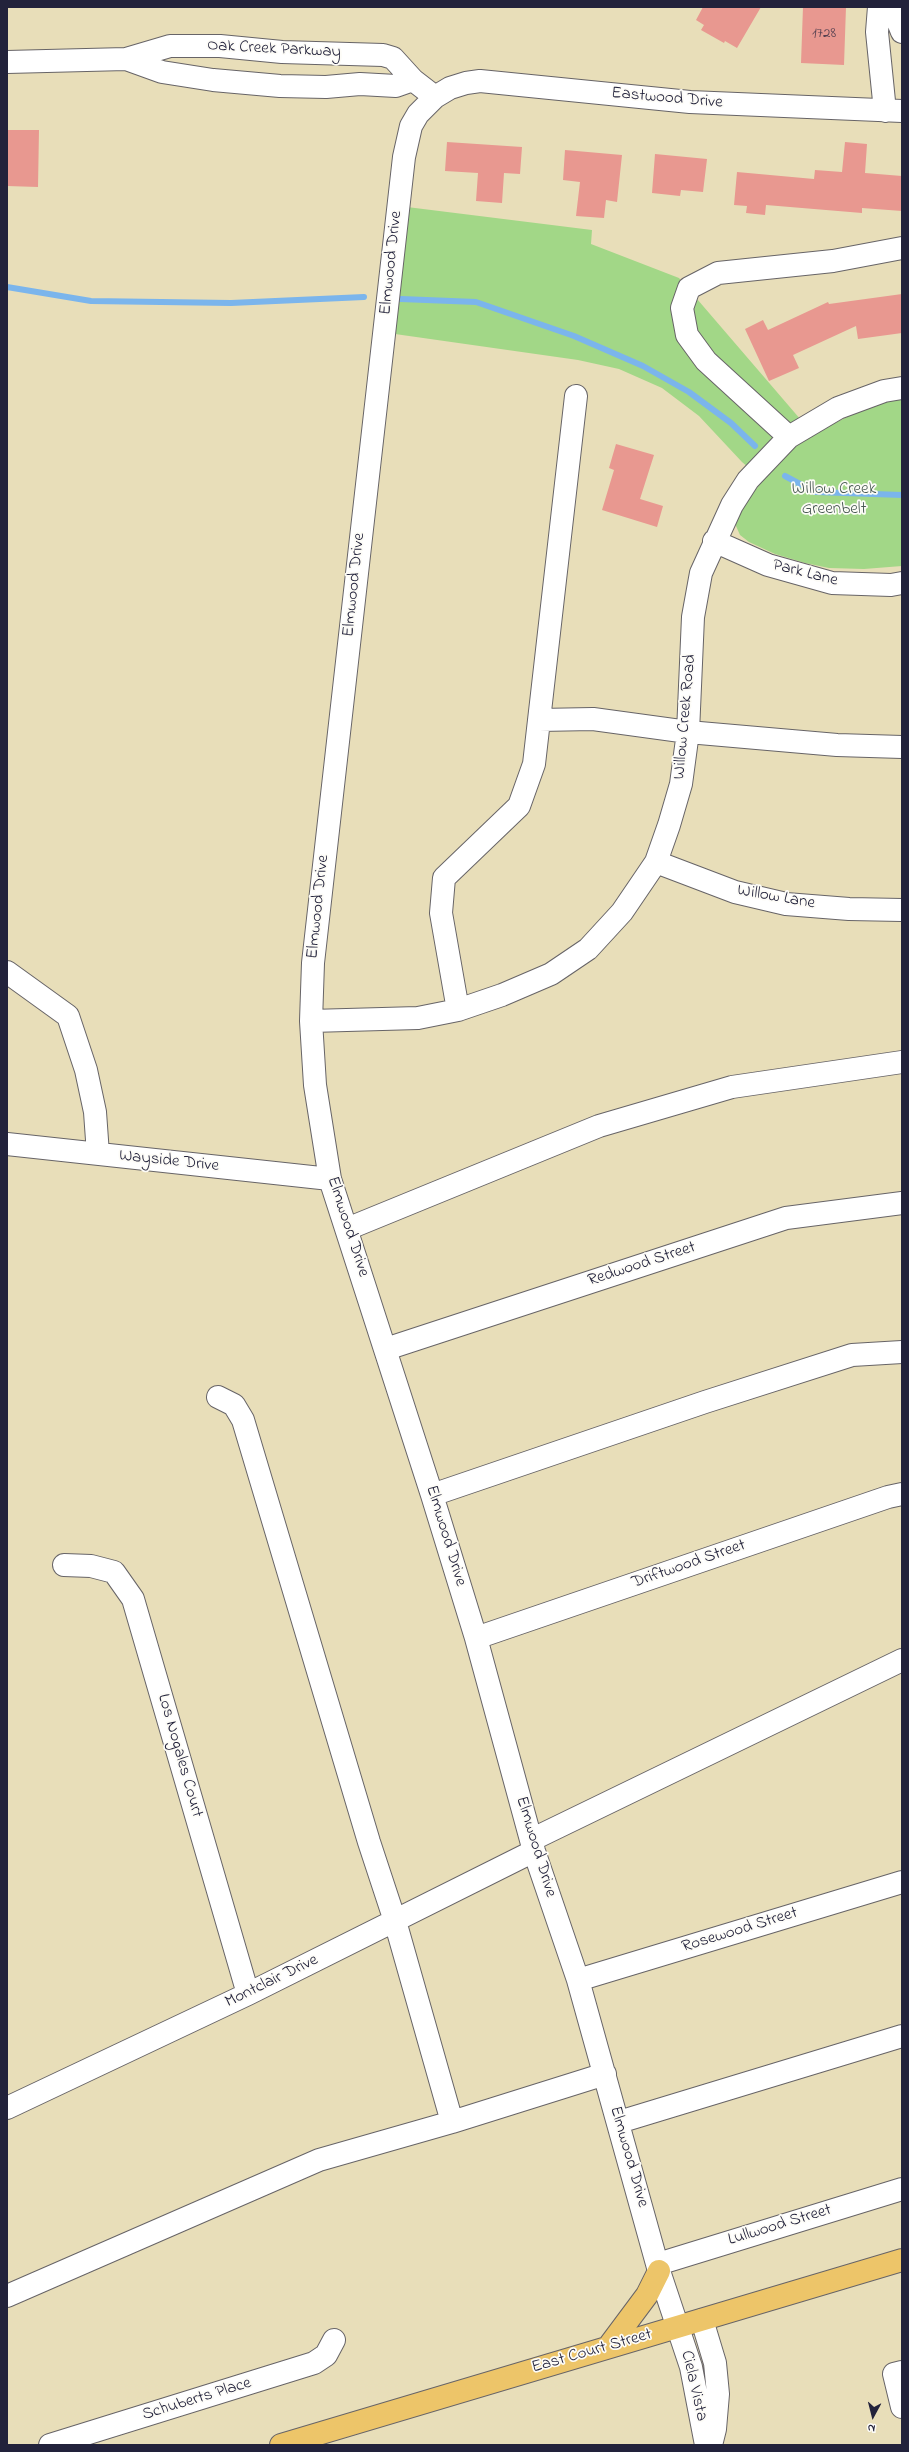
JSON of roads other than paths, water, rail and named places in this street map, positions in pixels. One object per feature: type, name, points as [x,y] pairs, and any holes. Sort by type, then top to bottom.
[{"type":"main road","name":"East Court Street","points":[[282,2445],[609,2346],[702,2320],[902,2260]]},
{"type":"main road","points":[[609,2346],[647,2296],[659,2267]]},
{"type":"street","points":[[879,7],[877,32],[894,111]]},
{"type":"street","points":[[892,7],[902,32]]},
{"type":"street","name":"Oak Creek Parkway","points":[[7,62],[126,59],[170,46],[220,46],[295,52],[336,53],[393,58],[413,80],[435,96]]},
{"type":"street","points":[[293,86],[295,52]]},
{"type":"street","points":[[335,86],[336,53]]},
{"type":"street","name":"Oak Creek Parkway","points":[[126,59],[162,72],[213,80],[293,86],[335,86],[360,84],[396,86],[413,80]]},
{"type":"street","name":"Eastwood Drive","points":[[435,96],[466,82],[480,81],[690,102],[894,111]]},
{"type":"street","name":"Elmwood Drive","points":[[435,96],[424,107],[411,126],[404,157],[313,963],[311,1022],[315,1085],[330,1179],[386,1349],[476,1638],[533,1845],[578,1980],[677,2327]]},
{"type":"street","points":[[789,438],[706,361],[687,335],[682,308],[689,288],[718,273],[833,261],[902,248]]},
{"type":"street","name":"Willow Creek Road","points":[[311,1022],[418,1018],[458,1010],[502,996],[551,974],[588,949],[622,912],[656,862],[681,784],[688,732],[693,617],[701,573],[714,541],[732,505],[748,480],[789,438],[838,408],[884,391],[902,388]]},
{"type":"street","points":[[458,1010],[441,913],[444,878],[519,806],[534,764],[576,396]]},
{"type":"street","name":"Park Lane","points":[[714,541],[768,565],[832,583],[891,585],[902,583]]},
{"type":"street","points":[[539,720],[593,720],[688,732],[837,745],[902,747]]},
{"type":"street","name":"Willow Lane","points":[[656,862],[735,892],[786,904],[849,909],[902,910]]},
{"type":"street","points":[[7,972],[68,1016],[86,1070],[95,1112],[98,1154]]},
{"type":"street","points":[[347,1228],[599,1126],[732,1087],[902,1062]]},
{"type":"street","name":"Wayside Drive","points":[[7,1144],[330,1179]]},
{"type":"street","name":"Redwood Street","points":[[386,1349],[786,1218],[902,1203]]},
{"type":"street","points":[[432,1495],[705,1402],[852,1355],[902,1352]]},
{"type":"street","points":[[218,1397],[234,1405],[243,1420],[395,1921],[452,2122]]},
{"type":"street","name":"Driftwood Street","points":[[476,1638],[902,1494]]},
{"type":"street","name":"Los Nogales Court","points":[[64,1565],[90,1566],[114,1572],[133,1599],[248,1994]]},
{"type":"street","name":"Montclair Drive","points":[[7,2108],[248,1994],[395,1921],[533,1845],[902,1660]]},
{"type":"street","name":"Rosewood Street","points":[[578,1980],[902,1882]]},
{"type":"street","points":[[619,2122],[902,2036]]},
{"type":"street","points":[[7,2296],[319,2160],[452,2122],[605,2074]]},
{"type":"street","name":"Lullwood Street","points":[[659,2267],[902,2189]]},
{"type":"street","name":"Ciela Vista","points":[[702,2320],[715,2363],[718,2394],[715,2429],[711,2445]]},
{"type":"street","name":"Ciela Vista","points":[[677,2327],[691,2367],[706,2445]]},
{"type":"street","name":"Schuberts Place","points":[[50,2445],[314,2363],[326,2355],[334,2340]]},
{"type":"street","points":[[902,2372],[894,2374],[902,2407]]},
{"type":"waterway","points":[[7,287],[91,301],[231,303],[364,297]]},
{"type":"waterway","points":[[401,299],[476,302],[574,336],[643,366],[689,392],[731,423],[755,446]]},
{"type":"waterway","points":[[785,476],[815,492],[902,495]]},
{"type":"park label","name":"Willow Creek Greenbelt","points":[[834,500]]}]
